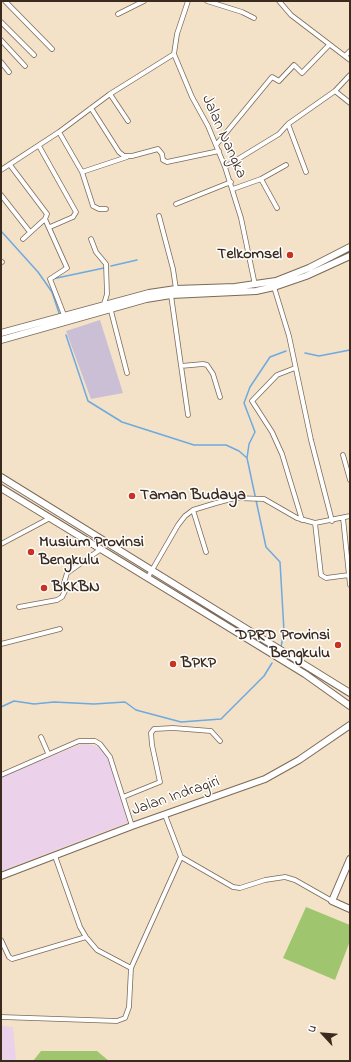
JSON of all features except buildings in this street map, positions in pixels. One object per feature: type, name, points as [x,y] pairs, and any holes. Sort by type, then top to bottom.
[{"type":"main road","points":[[1,340],[149,293],[176,289],[255,285],[276,280],[296,273],[350,247]]},
{"type":"main road","points":[[1,333],[64,315],[108,305],[171,295],[241,292],[274,287],[306,276],[350,256]]},
{"type":"main road","points":[[1,477],[350,693]]},
{"type":"main road","points":[[1,488],[326,687],[350,706]]},
{"type":"main road","points":[[50,518],[57,512]]},
{"type":"main road","points":[[245,637],[249,630]]},
{"type":"main road","name":"Jalan Indragiri","points":[[1,876],[132,826],[265,779],[299,760],[350,724]]},
{"type":"main road","points":[[350,859],[332,901],[350,909]]},
{"type":"street","points":[[4,1],[52,50]]},
{"type":"street","points":[[118,14],[144,1]]},
{"type":"street","points":[[1,170],[39,146],[110,94],[174,54],[177,34],[188,1]]},
{"type":"street","points":[[207,1],[242,12],[254,18]]},
{"type":"street","points":[[279,1],[291,16],[350,60]]},
{"type":"street","points":[[1,22],[34,56]]},
{"type":"street","points":[[1,40],[25,66]]},
{"type":"street","points":[[216,145],[272,77],[279,81],[294,65],[302,73],[329,45]]},
{"type":"street","points":[[345,56],[350,51]]},
{"type":"street","name":"Jalan Nangka","points":[[174,54],[192,97],[208,126],[231,182],[243,225],[255,285]]},
{"type":"street","points":[[1,62],[9,72]]},
{"type":"street","points":[[225,167],[274,138],[288,124],[335,91],[350,75]]},
{"type":"street","points":[[335,91],[350,103]]},
{"type":"street","points":[[110,94],[128,121]]},
{"type":"street","points":[[91,108],[119,152],[127,157]]},
{"type":"street","points":[[288,124],[306,172]]},
{"type":"street","points":[[59,132],[82,172],[93,206],[99,209],[106,209]]},
{"type":"street","points":[[39,146],[76,212],[73,217],[50,227]]},
{"type":"street","points":[[82,172],[127,157],[158,149],[161,152],[163,160],[167,162],[219,151]]},
{"type":"street","points":[[10,165],[45,210],[47,215],[45,219],[22,239]]},
{"type":"street","points":[[233,189],[261,179],[286,165]]},
{"type":"street","points":[[261,179],[277,208]]},
{"type":"street","points":[[176,204],[231,182]]},
{"type":"street","points":[[1,195],[30,232]]},
{"type":"street","points":[[160,216],[176,289]]},
{"type":"street","points":[[45,219],[50,227],[67,268],[50,279],[64,315]]},
{"type":"street","points":[[91,239],[96,252],[106,264],[108,305],[127,373]]},
{"type":"street","points":[[274,287],[290,336],[295,368],[304,401],[311,440],[332,521]]},
{"type":"street","points":[[171,295],[188,415]]},
{"type":"street","points":[[181,366],[207,365],[213,374],[220,397]]},
{"type":"street","points":[[295,368],[277,375],[252,401],[272,432],[282,454],[302,520]]},
{"type":"street","points":[[343,455],[350,480]]},
{"type":"street","points":[[148,577],[178,525],[185,516],[193,510],[230,499],[250,498],[264,499],[302,520],[315,523],[332,521],[350,516]]},
{"type":"street","points":[[193,510],[206,552]]},
{"type":"street","points":[[1,544],[50,518]]},
{"type":"street","points":[[343,518],[350,585]]},
{"type":"street","points":[[315,523],[321,575],[326,578],[349,575]]},
{"type":"street","points":[[19,607],[57,600],[62,597],[65,591],[65,577],[67,573],[101,548]]},
{"type":"street","points":[[1,644],[60,629]]},
{"type":"street","points":[[123,797],[160,782],[152,745],[152,733],[154,729],[173,728],[211,731],[220,741]]},
{"type":"street","points":[[42,737],[48,753]]},
{"type":"street","points":[[1,775],[48,753],[79,741],[86,739],[95,741],[100,744],[110,756],[132,826]]},
{"type":"street","points":[[164,815],[180,857],[232,887],[240,888],[265,880],[285,877],[295,880],[332,901]]},
{"type":"street","points":[[55,856],[80,927],[86,937],[97,950],[131,968]]},
{"type":"street","points":[[1,1017],[117,1021],[124,1018],[130,998],[131,968],[180,857]]},
{"type":"street","points":[[1,940],[9,957],[12,959],[86,937]]},
{"type":"shaded area","points":[[100,320],[123,393],[91,399],[66,331]]},
{"type":"shaded area","points":[[84,743],[106,749],[129,822],[1,871],[1,777]]},
{"type":"shaded area","points":[[1,1026],[13,1027],[16,1061],[1,1061]]},
{"type":"green space","points":[[306,907],[350,925],[350,941],[335,980],[283,958]]},
{"type":"green space","points":[[41,1051],[97,1051],[109,1061],[33,1061]]},
{"type":"waterway","points":[[1,231],[38,272],[52,292],[60,316]]},
{"type":"waterway","points":[[111,266],[137,260]]},
{"type":"waterway","points":[[52,279],[104,268]]},
{"type":"waterway","points":[[66,335],[88,401],[122,422],[194,445],[226,445],[239,451],[247,458],[266,547],[280,562],[284,631],[281,647]]},
{"type":"waterway","points":[[305,353],[319,356],[350,350]]},
{"type":"waterway","points":[[247,458],[249,444],[255,432],[244,403],[250,387],[270,357],[286,351]]},
{"type":"waterway","points":[[1,707],[14,701],[34,704],[54,702],[94,704],[125,702],[136,710],[181,722],[221,719],[264,676],[272,663]]},
{"type":"place","name":"Telkomsel","points":[[290,255]]},
{"type":"place","name":"Taman Budaya","points":[[132,496]]},
{"type":"place","name":"Musium Provinsi Bengkulu","points":[[31,552]]},
{"type":"place","name":"BKKBN","points":[[44,588]]},
{"type":"place","name":"DPRD Provinsi Bengkulu","points":[[338,645]]},
{"type":"place","name":"BPKP","points":[[173,664]]}]
